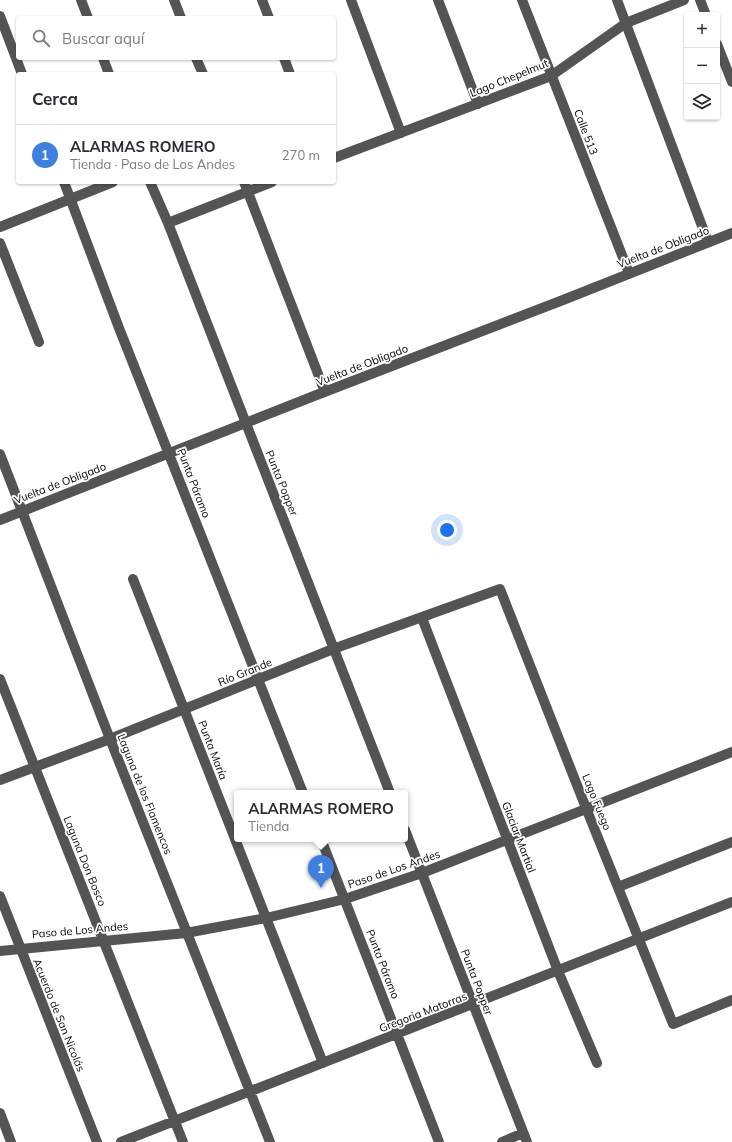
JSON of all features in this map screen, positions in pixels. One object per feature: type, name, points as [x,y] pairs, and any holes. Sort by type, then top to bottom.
[{"type":"street","points":[[82,0],[87,16]]},
{"type":"street","points":[[174,0],[180,16]]},
{"type":"street","points":[[262,0],[268,16]]},
{"type":"street","points":[[351,0],[401,133]]},
{"type":"street","points":[[438,0],[478,104]]},
{"type":"street","name":"Calle 513","points":[[522,0],[629,273]]},
{"type":"street","points":[[617,0],[708,242]]},
{"type":"street","name":"Lago Chepelmut","points":[[336,157],[551,76],[626,23],[684,0]]},
{"type":"street","points":[[700,0],[705,12]]},
{"type":"street","points":[[0,16],[16,58]]},
{"type":"street","points":[[719,48],[732,82]]},
{"type":"street","points":[[17,60],[21,72]]},
{"type":"street","points":[[104,60],[108,72]]},
{"type":"street","points":[[197,60],[201,72]]},
{"type":"street","points":[[285,60],[289,72]]},
{"type":"street","name":"Punta Páramo","points":[[65,184],[119,328],[170,453],[302,790]]},
{"type":"street","points":[[0,227],[108,184]]},
{"type":"street","name":"Punta Popper","points":[[151,184],[168,223],[389,790]]},
{"type":"street","points":[[168,223],[246,187],[262,184]]},
{"type":"street","points":[[246,187],[324,392]]},
{"type":"street","name":"Vuelta de Obligado","points":[[0,520],[732,233]]},
{"type":"street","points":[[0,243],[39,342]]},
{"type":"street","name":"Laguna de los Flamencos","points":[[0,454],[21,512],[186,933],[270,1142]]},
{"type":"street","name":"Punta María","points":[[132,579],[234,836]]},
{"type":"street","name":"Río Grande","points":[[0,780],[34,766],[110,739],[334,649],[500,589]]},
{"type":"street","name":"Lago Fuego","points":[[500,589],[673,1024],[732,1000]]},
{"type":"street","name":"Glaciar Martial","points":[[422,618],[558,971],[596,1063]]},
{"type":"street","name":"Laguna Don Bosco","points":[[0,679],[2,692],[34,766],[104,940],[183,1142]]},
{"type":"street","name":"Paso de Los Andes","points":[[0,951],[186,933],[266,918],[345,899],[422,873],[732,752]]},
{"type":"street","name":"Punta Popper","points":[[408,838],[525,1137]]},
{"type":"street","name":"Punta María","points":[[236,842],[323,1063]]},
{"type":"street","name":"Punta Páramo","points":[[322,842],[439,1142]]},
{"type":"street","points":[[618,887],[732,842]]},
{"type":"street","name":"Acuerdo de San Nicolás","points":[[0,896],[97,1142]]},
{"type":"street","name":"Gregoria Matorras","points":[[121,1142],[732,902]]},
{"type":"street","points":[[0,1113],[11,1142]]},
{"type":"street","points":[[502,1142],[525,1137]]},
{"type":"place","name":"ALARMAS ROMERO","points":[[321,888]]}]
